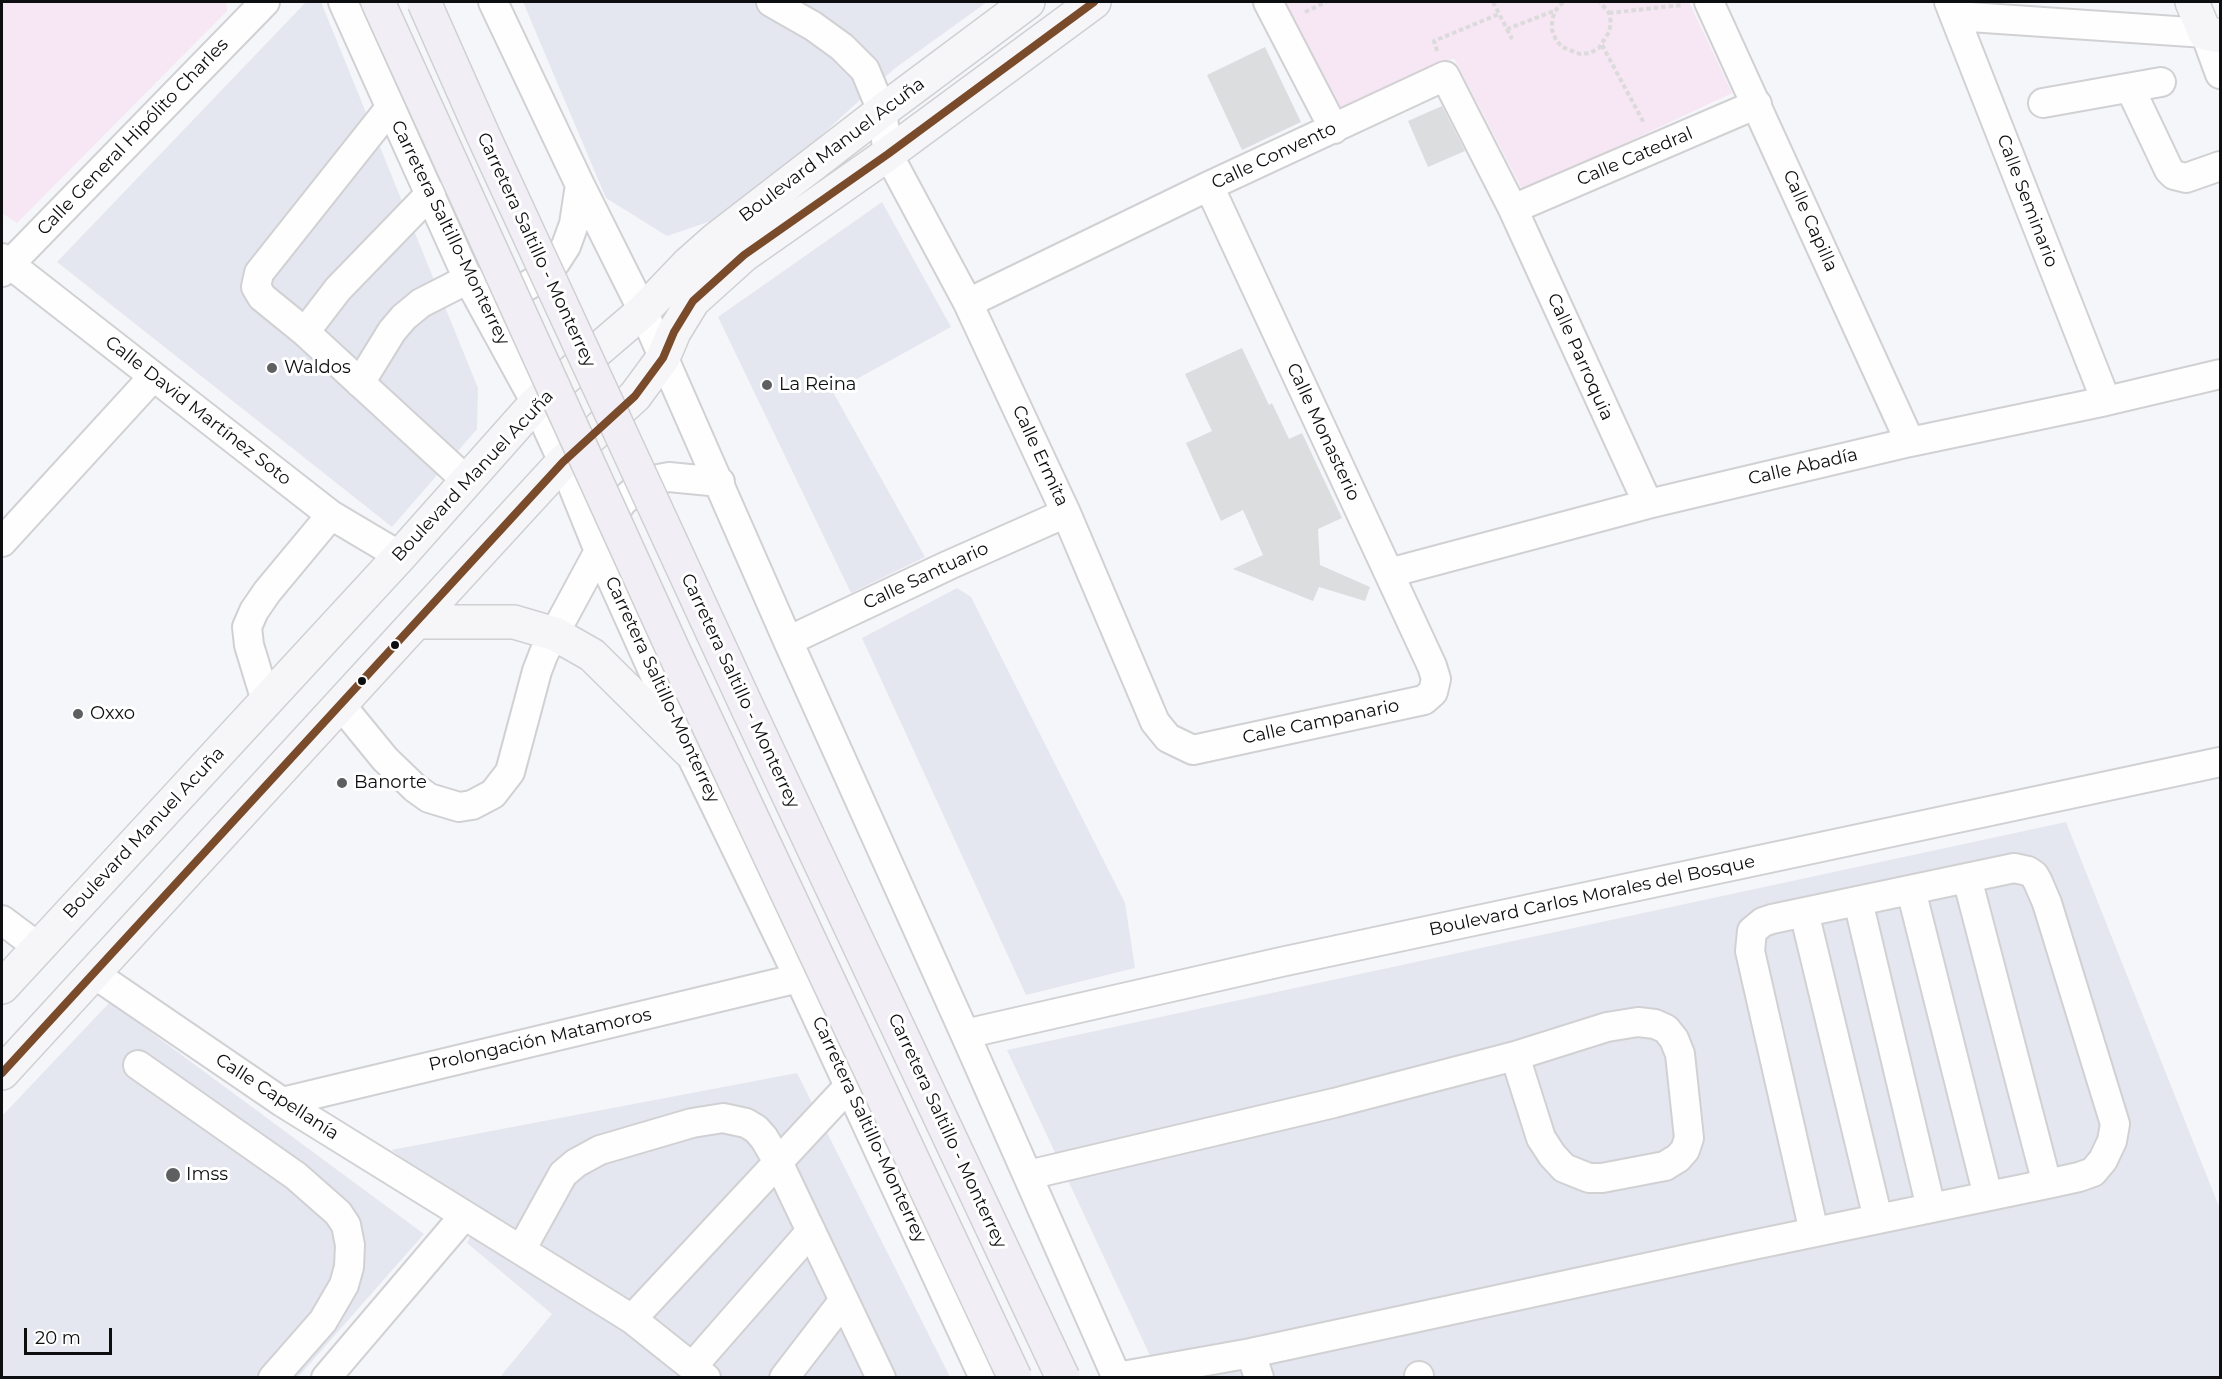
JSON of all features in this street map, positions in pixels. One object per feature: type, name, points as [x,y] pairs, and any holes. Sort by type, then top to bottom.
[{"type":"highway","points":[[378,2],[675,654],[1015,1377]]},
{"type":"highway","name":"Carretera Saltillo - Monterrey","points":[[424,2],[743,699],[1063,1377]]},
{"type":"main road","name":"Boulevard Manuel Acuña","points":[[2,987],[400,556],[536,403],[643,311],[689,263],[715,240],[1028,2]]},
{"type":"main road","name":"Boulevard Manuel Acuña","points":[[2,1073],[563,462],[635,396],[663,358],[674,332],[693,301],[744,255],[888,154],[1095,2]]},
{"type":"main road","points":[[2192,2],[2213,34]]},
{"type":"main road","points":[[417,622],[514,622],[555,634],[592,655],[689,751]]},
{"type":"street","name":"Calle General Hipólito Charles","points":[[4,265],[265,2]]},
{"type":"street","name":"Carretera Saltillo-Monterrey","points":[[343,2],[468,279],[536,403],[563,462],[598,551],[689,751],[849,1086],[984,1377]]},
{"type":"street","points":[[493,2],[643,311],[1117,1377],[1255,1365],[1814,1232],[2047,1184],[2093,1172],[2103,1160],[2112,1141],[2115,1124],[2047,903],[2034,875],[2028,871],[2014,868],[1804,912],[1763,922],[1752,931],[1750,951],[1814,1232]]},
{"type":"street","points":[[771,2],[813,26],[842,47],[865,70],[882,111],[888,154]]},
{"type":"street","points":[[1268,2],[1334,129]]},
{"type":"street","name":"Calle Capilla","points":[[1709,2],[1910,442]]},
{"type":"street","points":[[1952,9],[2213,34],[2220,74]]},
{"type":"street","name":"Calle Seminario","points":[[1952,9],[2106,401]]},
{"type":"street","points":[[1445,76],[1513,209]]},
{"type":"street","name":"Calle Convento","points":[[968,303],[1209,186],[1445,76]]},
{"type":"street","points":[[2043,103],[2161,82]]},
{"type":"street","points":[[2130,88],[2169,170],[2174,175],[2186,178],[2220,165]]},
{"type":"street","name":"Calle Catedral","points":[[1513,209],[1757,104]]},
{"type":"street","points":[[390,108],[259,273],[256,287],[262,297],[305,332],[467,481]]},
{"type":"street","name":"Calle Ermita","points":[[888,154],[968,303],[1066,513],[1155,722],[1168,738],[1193,750]]},
{"type":"street","points":[[360,383],[378,352],[404,317],[421,303],[468,279],[497,288],[523,288],[539,279],[555,263],[566,246],[574,224],[580,185]]},
{"type":"street","name":"Calle Monasterio","points":[[1209,186],[1436,679]]},
{"type":"street","points":[[305,332],[338,289],[430,193]]},
{"type":"street","name":"Calle Parroquia","points":[[1513,209],[1648,504]]},
{"type":"street","name":"Calle David Martínez Soto","points":[[4,265],[331,515],[400,556]]},
{"type":"street","name":"Calle Abadía","points":[[1389,573],[1648,504],[1910,442],[2106,401],[2220,374]]},
{"type":"street","points":[[2,542],[153,377]]},
{"type":"street","points":[[340,704],[385,759],[415,789],[429,798],[459,807],[472,805],[493,794],[510,772],[537,671],[621,503],[634,491],[653,480],[669,477],[720,482]]},
{"type":"street","name":"Calle Santuario","points":[[788,641],[1066,513]]},
{"type":"street","points":[[266,701],[249,645],[247,627],[254,611],[267,592],[331,515]]},
{"type":"street","name":"Calle Campanario","points":[[1193,750],[1424,700],[1433,692],[1436,679]]},
{"type":"street","name":"Boulevard Carlos Morales del Bosque","points":[[965,1034],[1281,962],[2220,762]]},
{"type":"street","points":[[1967,878],[2047,1184]]},
{"type":"street","points":[[1911,890],[1988,1196]]},
{"type":"street","points":[[1858,901],[1931,1208]]},
{"type":"street","points":[[1804,912],[1878,1219]]},
{"type":"street","points":[[2,920],[38,946]]},
{"type":"street","name":"Calle Capellanía","points":[[93,973],[282,1102],[632,1320],[699,1372]]},
{"type":"street","name":"Prolongación Matamoros","points":[[282,1102],[798,978]]},
{"type":"street","points":[[1028,1175],[1334,1103],[1515,1056],[1607,1027],[1638,1022],[1655,1024],[1666,1029],[1680,1054],[1689,1138],[1685,1150],[1678,1158],[1665,1166],[1614,1176],[1589,1178],[1564,1168],[1541,1138],[1515,1056]]},
{"type":"street","points":[[138,1065],[296,1176],[338,1213],[345,1225],[350,1245],[349,1267],[344,1285],[323,1322],[273,1377]]},
{"type":"street","points":[[632,1320],[849,1086]]},
{"type":"street","points":[[521,1250],[563,1174],[576,1163],[600,1150],[692,1123],[723,1118],[746,1122],[756,1129],[778,1162],[881,1377]]},
{"type":"street","points":[[326,1377],[464,1216]]},
{"type":"street","points":[[699,1372],[811,1231]]},
{"type":"street","points":[[784,1377],[844,1300]]},
{"type":"path","points":[[1493,2],[1512,39]]},
{"type":"path","points":[[1507,29],[1555,10],[1563,2]]},
{"type":"path","points":[[1555,10],[1552,30],[1556,40],[1562,47],[1580,54],[1590,53],[1602,44],[1611,23],[1609,13],[1600,2]]},
{"type":"path","points":[[1609,13],[1709,2]]},
{"type":"path","points":[[1445,76],[1434,41],[1499,14]]},
{"type":"path","points":[[1602,44],[1657,147]]},
{"type":"shaded area","points":[[2,2],[226,2],[227,11],[17,223],[2,213]]},
{"type":"shaded area","points":[[306,2],[321,2],[478,388],[477,429],[392,527],[57,262]]},
{"type":"shaded area","points":[[523,2],[987,2],[894,69],[737,212],[667,236],[606,198]]},
{"type":"shaded area","points":[[1282,2],[1689,2],[1732,93],[1523,191],[1454,58],[1338,112]]},
{"type":"shaded area","points":[[882,202],[951,327],[833,392],[925,557],[851,593],[718,317]]},
{"type":"shaded area","points":[[957,588],[971,597],[1125,903],[1135,968],[1026,995],[862,638]]},
{"type":"shaded area","points":[[2066,822],[2220,1209],[2220,1377],[1160,1377],[1007,1050]]},
{"type":"shaded area","name":"Imss","points":[[110,1002],[424,1234],[298,1377],[2,1377],[2,1116]]},
{"type":"shaded area","points":[[797,1073],[950,1377],[500,1377],[552,1314],[467,1243],[480,1216],[391,1150]]},
{"type":"building","points":[[1265,47],[1301,122],[1242,150],[1207,75]]},
{"type":"building","points":[[1442,106],[1465,151],[1428,167],[1408,121]]},
{"type":"building","points":[[1242,348],[1269,405],[1272,403],[1289,439],[1302,433],[1342,518],[1318,529],[1320,565],[1370,587],[1365,601],[1319,587],[1313,601],[1233,569],[1263,555],[1243,510],[1221,521],[1186,443],[1212,431],[1185,374]]},
{"type":"transit line","points":[[2,1073],[563,462],[635,396],[663,358],[674,332],[693,301],[744,255],[888,154],[1094,2]]},
{"type":"place","name":"Waldos","points":[[272,368]]},
{"type":"place","name":"La Reina","points":[[767,385]]},
{"type":"place","name":"Oxxo","points":[[78,714]]},
{"type":"place","name":"Banorte","points":[[342,783]]},
{"type":"place","name":"Imss","points":[[173,1175]]}]
